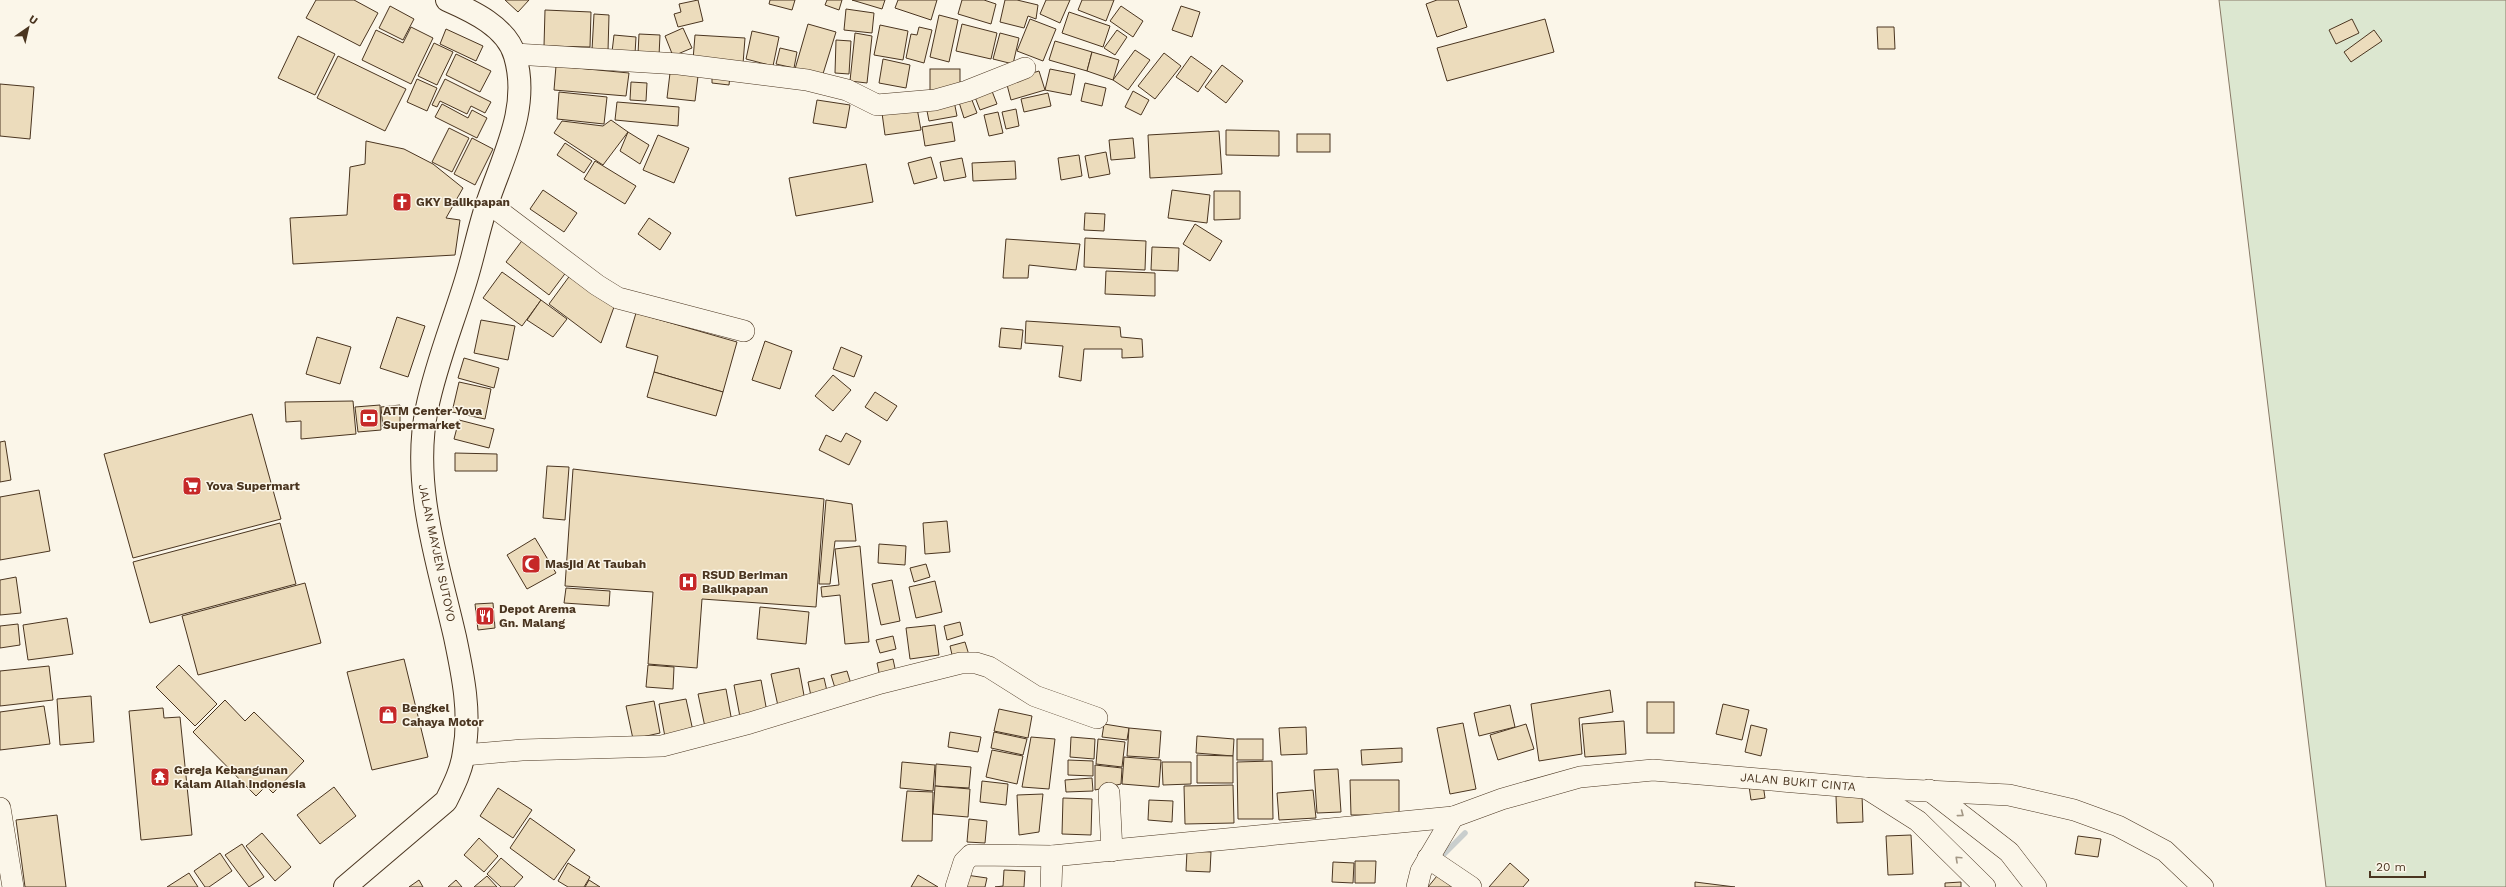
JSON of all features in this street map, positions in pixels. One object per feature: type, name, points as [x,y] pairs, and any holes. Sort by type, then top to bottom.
[{"type":"main road","name":"JALAN MAYJEN SUTOYO","points":[[344,887],[446,801],[455,783],[464,755],[467,730],[463,674],[427,517],[421,476],[422,434],[433,381],[467,278],[487,202],[516,122],[520,86],[515,54],[502,35],[483,18],[447,0]]},
{"type":"street","points":[[515,54],[680,64],[807,80],[847,90],[877,105],[935,100],[967,91],[1025,68]]},
{"type":"street","points":[[487,202],[597,285],[618,298],[744,331]]},
{"type":"street","points":[[464,755],[522,750],[662,746],[750,723],[881,683],[961,663],[976,663],[989,667],[1035,696],[1097,718]]},
{"type":"street","name":"JALAN BUKIT CINTA","points":[[956,887],[964,862],[971,855],[1052,856],[1453,817],[1502,799],[1580,777],[1653,770],[1865,788],[2010,795],[2074,810],[2118,826],[2164,851],[2203,887]]},
{"type":"street","points":[[1865,788],[1918,821],[1985,887]]},
{"type":"street","points":[[1930,790],[2009,852],[2036,887]]},
{"type":"street","points":[[1109,793],[1112,851]]},
{"type":"street","points":[[0,808],[13,887]]},
{"type":"street","points":[[1417,887],[1421,871],[1453,817]]},
{"type":"street","points":[[1051,887],[1052,856]]},
{"type":"street","points":[[1428,858],[1472,887]]},
{"type":"green space","points":[[2219,0],[2506,0],[2506,887],[2326,887]]},
{"type":"building","points":[[316,0],[354,0],[378,13],[360,46],[306,18]]},
{"type":"building","points":[[505,0],[529,0],[518,12]]},
{"type":"building","points":[[698,0],[703,21],[678,27],[674,14],[681,12],[679,4]]},
{"type":"building","points":[[770,0],[795,0],[792,10],[769,4]]},
{"type":"building","points":[[827,0],[842,0],[839,10],[825,5]]},
{"type":"building","points":[[852,0],[885,0],[882,9]]},
{"type":"building","points":[[898,0],[937,0],[931,20],[895,8]]},
{"type":"building","points":[[962,0],[984,0],[996,4],[991,24],[958,14]]},
{"type":"building","points":[[1005,0],[1017,0],[1038,5],[1036,19],[1028,16],[1024,28],[1000,22]]},
{"type":"building","points":[[1046,0],[1070,0],[1060,23],[1040,14]]},
{"type":"building","points":[[1082,0],[1114,0],[1106,21],[1078,10]]},
{"type":"building","points":[[1437,0],[1458,0],[1467,27],[1437,37],[1426,4]]},
{"type":"building","points":[[390,6],[414,19],[403,40],[379,28]]},
{"type":"building","points":[[1121,6],[1143,21],[1133,37],[1110,21]]},
{"type":"building","points":[[1181,6],[1200,12],[1192,37],[1172,30]]},
{"type":"building","points":[[846,9],[874,13],[872,33],[844,30]]},
{"type":"building","points":[[545,10],[591,12],[590,47],[544,46]]},
{"type":"building","points":[[1069,12],[1110,26],[1103,47],[1062,33]]},
{"type":"building","points":[[594,14],[609,15],[608,51],[592,50]]},
{"type":"building","points":[[939,15],[958,20],[949,62],[930,57]]},
{"type":"building","points":[[1030,19],[1056,29],[1043,61],[1017,51]]},
{"type":"building","points":[[1545,19],[1554,52],[1447,81],[1437,48]]},
{"type":"building","points":[[2352,19],[2359,33],[2336,44],[2329,30]]},
{"type":"building","points":[[808,24],[836,32],[822,77],[795,69]]},
{"type":"building","points":[[962,24],[997,33],[991,59],[956,51]]},
{"type":"building","points":[[880,25],[908,31],[903,60],[874,55]]},
{"type":"building","points":[[411,27],[433,38],[411,84],[362,60],[376,30],[403,43]]},
{"type":"building","points":[[919,27],[932,30],[924,63],[906,58],[911,34],[917,35]]},
{"type":"building","points":[[1877,27],[1894,27],[1895,49],[1878,49]]},
{"type":"building","points":[[683,28],[692,48],[673,56],[665,36]]},
{"type":"building","points":[[446,29],[483,46],[476,61],[440,44]]},
{"type":"building","points":[[1117,30],[1127,37],[1115,55],[1104,48]]},
{"type":"building","points":[[2374,30],[2382,41],[2351,62],[2344,52]]},
{"type":"building","points":[[752,31],[779,37],[773,66],[746,59]]},
{"type":"building","points":[[855,33],[872,36],[867,83],[850,81]]},
{"type":"building","points":[[1000,33],[1019,38],[1013,64],[993,59]]},
{"type":"building","points":[[639,34],[660,35],[659,56],[638,54]]},
{"type":"building","points":[[614,35],[636,37],[635,54],[612,52]]},
{"type":"building","points":[[695,35],[745,38],[743,64],[693,60]]},
{"type":"building","points":[[298,36],[335,54],[315,95],[278,78]]},
{"type":"building","points":[[836,40],[851,41],[849,74],[835,73]]},
{"type":"building","points":[[1055,41],[1092,52],[1087,71],[1049,60]]},
{"type":"building","points":[[434,43],[453,52],[437,85],[418,76]]},
{"type":"building","points":[[780,48],[797,52],[794,68],[776,64]]},
{"type":"building","points":[[1135,50],[1150,60],[1128,90],[1113,80]]},
{"type":"building","points":[[1092,52],[1119,60],[1113,80],[1087,71]]},
{"type":"building","points":[[1164,53],[1181,66],[1155,99],[1138,86]]},
{"type":"building","points":[[456,54],[491,71],[480,92],[446,75]]},
{"type":"building","points":[[338,56],[406,89],[385,131],[317,98]]},
{"type":"building","points":[[1191,56],[1212,71],[1198,92],[1176,77]]},
{"type":"building","points":[[883,59],[910,65],[906,88],[879,83]]},
{"type":"building","points":[[1222,65],[1243,81],[1226,103],[1205,87]]},
{"type":"building","points":[[556,66],[629,73],[626,96],[554,90]]},
{"type":"building","points":[[930,69],[960,69],[960,90],[930,90]]},
{"type":"building","points":[[1050,69],[1075,74],[1071,95],[1045,90]]},
{"type":"building","points":[[1039,71],[1045,90],[1011,100],[1006,81]]},
{"type":"building","points":[[670,73],[698,76],[695,101],[667,98]]},
{"type":"building","points":[[712,75],[730,76],[729,85],[712,83]]},
{"type":"building","points":[[417,79],[437,88],[427,111],[407,102]]},
{"type":"building","points":[[445,79],[491,102],[485,113],[471,106],[467,114],[440,101],[437,107],[432,105]]},
{"type":"building","points":[[631,82],[647,83],[646,101],[630,100]]},
{"type":"building","points":[[1085,83],[1106,88],[1102,106],[1081,101]]},
{"type":"building","points":[[0,84],[34,87],[30,139],[0,136]]},
{"type":"building","points":[[990,86],[997,104],[980,110],[973,92]]},
{"type":"building","points":[[1133,91],[1149,100],[1141,115],[1125,107]]},
{"type":"building","points":[[559,92],[607,97],[604,124],[557,119]]},
{"type":"building","points":[[1048,93],[1051,106],[1024,112],[1021,99]]},
{"type":"building","points":[[970,95],[977,113],[964,118],[958,99]]},
{"type":"building","points":[[817,100],[850,105],[846,128],[813,123]]},
{"type":"building","points":[[954,101],[957,116],[929,121],[926,106]]},
{"type":"building","points":[[617,102],[679,107],[678,126],[615,120]]},
{"type":"building","points":[[442,104],[468,118],[472,110],[487,118],[477,138],[435,117]]},
{"type":"building","points":[[917,108],[921,130],[885,135],[882,113]]},
{"type":"building","points":[[1016,109],[1019,126],[1006,129],[1002,112]]},
{"type":"building","points":[[998,112],[1003,133],[989,136],[984,115]]},
{"type":"building","points":[[611,120],[628,132],[603,165],[554,133],[562,121],[603,126]]},
{"type":"building","points":[[952,122],[955,141],[925,146],[922,127]]},
{"type":"building","points":[[449,128],[469,138],[452,172],[432,162]]},
{"type":"building","points":[[1226,130],[1279,131],[1279,156],[1226,155]]},
{"type":"building","points":[[1219,131],[1222,174],[1150,178],[1148,135]]},
{"type":"building","points":[[628,132],[649,145],[640,164],[620,151]]},
{"type":"building","points":[[1297,134],[1330,134],[1330,152],[1297,152]]},
{"type":"building","points":[[658,135],[689,148],[674,183],[643,170]]},
{"type":"building","points":[[472,138],[493,149],[475,185],[454,174]]},
{"type":"building","points":[[1133,138],[1135,158],[1111,160],[1109,140]]},
{"type":"building","name":"GKY Balikpapan","points":[[366,141],[404,149],[433,164],[463,188],[446,218],[460,220],[455,255],[293,264],[290,218],[347,215],[350,167],[365,164]]},
{"type":"building","points":[[565,143],[592,161],[584,173],[557,155]]},
{"type":"building","points":[[1106,152],[1110,174],[1089,178],[1085,156]]},
{"type":"building","points":[[1079,155],[1082,176],[1061,180],[1058,158]]},
{"type":"building","points":[[931,157],[937,178],[914,184],[908,163]]},
{"type":"building","points":[[962,158],[966,177],[944,181],[940,162]]},
{"type":"building","points":[[595,161],[636,186],[625,204],[584,179]]},
{"type":"building","points":[[1015,161],[1016,179],[973,181],[972,163]]},
{"type":"building","points":[[866,164],[873,202],[796,216],[789,178]]},
{"type":"building","points":[[543,190],[577,213],[564,232],[530,209]]},
{"type":"building","points":[[1172,190],[1210,195],[1207,223],[1168,218]]},
{"type":"building","points":[[1214,191],[1240,191],[1240,219],[1214,220]]},
{"type":"building","points":[[1085,213],[1105,214],[1104,231],[1084,230]]},
{"type":"building","points":[[649,218],[671,233],[660,250],[638,234]]},
{"type":"building","points":[[1195,224],[1222,241],[1210,261],[1183,244]]},
{"type":"building","points":[[524,238],[567,271],[549,295],[506,262]]},
{"type":"building","points":[[1085,238],[1146,241],[1145,270],[1084,267]]},
{"type":"building","points":[[1006,239],[1080,244],[1076,270],[1029,265],[1028,278],[1003,278]]},
{"type":"building","points":[[1152,247],[1179,248],[1178,271],[1151,270]]},
{"type":"building","points":[[1106,271],[1155,273],[1155,296],[1105,294]]},
{"type":"building","points":[[502,272],[541,300],[522,326],[483,298]]},
{"type":"building","points":[[571,274],[614,307],[601,343],[549,304]]},
{"type":"building","points":[[541,300],[567,319],[553,337],[527,320]]},
{"type":"building","points":[[636,313],[737,342],[723,392],[654,372],[658,356],[626,347]]},
{"type":"building","points":[[397,317],[425,326],[408,377],[380,368]]},
{"type":"building","points":[[481,320],[515,326],[508,360],[474,353]]},
{"type":"building","points":[[1026,321],[1120,327],[1121,337],[1142,339],[1143,357],[1122,358],[1122,349],[1084,349],[1081,381],[1059,377],[1063,346],[1025,343]]},
{"type":"building","points":[[1001,328],[1023,330],[1021,349],[999,347]]},
{"type":"building","points":[[317,337],[351,347],[340,384],[306,374]]},
{"type":"building","points":[[765,341],[792,351],[780,389],[752,380]]},
{"type":"building","points":[[841,347],[862,356],[854,377],[833,369]]},
{"type":"building","points":[[464,358],[499,368],[494,388],[458,378]]},
{"type":"building","points":[[654,372],[723,392],[716,416],[647,397]]},
{"type":"building","points":[[833,375],[851,390],[833,411],[815,396]]},
{"type":"building","points":[[459,382],[491,389],[485,419],[452,412]]},
{"type":"building","points":[[875,392],[897,406],[887,421],[865,407]]},
{"type":"building","points":[[353,401],[356,434],[301,439],[301,421],[286,422],[285,402]]},
{"type":"building","name":"ATM Center Yova Supermarket","points":[[380,405],[381,430],[358,432],[355,407]]},
{"type":"building","points":[[400,405],[400,428],[383,429],[381,407]]},
{"type":"building","name":"Yova Supermart","points":[[252,414],[281,519],[133,558],[104,454]]},
{"type":"building","points":[[459,420],[494,429],[489,448],[454,439]]},
{"type":"building","points":[[846,433],[861,441],[849,465],[819,450],[826,435],[841,442]]},
{"type":"building","points":[[5,441],[11,480],[0,482],[0,442]]},
{"type":"building","points":[[455,453],[497,454],[497,471],[455,471]]},
{"type":"building","points":[[547,466],[569,467],[565,520],[543,518]]},
{"type":"building","points":[[573,469],[824,499],[816,607],[702,599],[697,668],[648,664],[653,592],[565,586]]},
{"type":"building","points":[[39,490],[50,551],[0,560],[0,497]]},
{"type":"building","points":[[826,500],[852,504],[856,541],[835,541],[830,584],[819,584]]},
{"type":"building","points":[[947,521],[950,552],[925,554],[923,523]]},
{"type":"building","points":[[280,523],[296,584],[150,623],[133,562]]},
{"type":"building","name":"Masjid At Taubah","points":[[535,538],[556,573],[527,589],[507,555]]},
{"type":"building","points":[[879,544],[906,546],[905,565],[878,563]]},
{"type":"building","points":[[860,546],[869,642],[845,644],[840,595],[822,597],[821,587],[839,585],[835,549]]},
{"type":"building","points":[[926,564],[930,577],[914,582],[910,568]]},
{"type":"building","points":[[16,577],[21,613],[0,615],[0,580]]},
{"type":"building","points":[[892,580],[900,621],[881,625],[872,584]]},
{"type":"building","points":[[935,581],[942,612],[916,618],[909,587]]},
{"type":"building","points":[[305,583],[321,643],[198,675],[182,616]]},
{"type":"building","points":[[566,588],[610,591],[609,606],[564,603]]},
{"type":"building","name":"Depot Arema Gn. Malang","points":[[493,603],[495,628],[478,630],[475,604]]},
{"type":"building","points":[[760,607],[809,612],[806,644],[757,639]]},
{"type":"building","points":[[67,618],[73,654],[28,660],[23,625]]},
{"type":"building","points":[[960,622],[963,635],[947,640],[944,626]]},
{"type":"building","points":[[18,624],[20,645],[0,648],[0,626]]},
{"type":"building","points":[[935,625],[939,655],[910,659],[906,628]]},
{"type":"building","points":[[893,636],[896,649],[880,653],[876,640]]},
{"type":"building","points":[[965,642],[969,655],[953,659],[950,646]]},
{"type":"building","name":"Bengkel Cahaya Motor","points":[[404,659],[428,757],[372,770],[347,672]]},
{"type":"building","points":[[893,659],[896,673],[880,677],[877,663]]},
{"type":"building","points":[[179,665],[217,704],[195,726],[156,687]]},
{"type":"building","points":[[648,665],[674,667],[673,689],[646,687]]},
{"type":"building","points":[[49,666],[53,700],[0,706],[0,671]]},
{"type":"building","points":[[799,668],[805,701],[778,706],[771,674]]},
{"type":"building","points":[[847,671],[851,684],[835,688],[831,675]]},
{"type":"building","points":[[824,678],[827,691],[811,696],[808,682]]},
{"type":"building","points":[[761,680],[767,712],[740,717],[734,685]]},
{"type":"building","points":[[726,689],[732,722],[705,727],[698,694]]},
{"type":"building","points":[[1610,690],[1613,712],[1579,718],[1582,754],[1539,761],[1531,704]]},
{"type":"building","points":[[91,696],[94,742],[60,745],[57,699]]},
{"type":"building","points":[[686,699],[693,731],[665,737],[659,704]]},
{"type":"building","points":[[225,700],[245,721],[254,712],[304,761],[273,793],[266,786],[256,796],[193,732]]},
{"type":"building","points":[[654,701],[660,733],[633,739],[626,706]]},
{"type":"building","points":[[1647,702],[1674,702],[1674,733],[1647,733]]},
{"type":"building","points":[[1723,704],[1749,710],[1742,740],[1716,734]]},
{"type":"building","points":[[1510,705],[1515,727],[1479,736],[1474,713]]},
{"type":"building","points":[[44,706],[50,744],[0,750],[0,712]]},
{"type":"building","name":"Gereja Kebangunan Kalam Allah Indonesia","points":[[163,708],[164,718],[180,717],[192,835],[141,840],[129,711]]},
{"type":"building","points":[[999,709],[1032,716],[1028,738],[994,731]]},
{"type":"building","points":[[1624,721],[1626,754],[1585,757],[1582,724]]},
{"type":"building","points":[[1463,723],[1476,789],[1450,794],[1437,728]]},
{"type":"building","points":[[1104,724],[1129,728],[1127,740],[1102,737]]},
{"type":"building","points":[[1526,724],[1534,749],[1498,760],[1490,735]]},
{"type":"building","points":[[1751,725],[1767,729],[1761,756],[1745,752]]},
{"type":"building","points":[[1306,727],[1307,754],[1281,755],[1279,728]]},
{"type":"building","points":[[1129,728],[1161,731],[1159,758],[1127,756]]},
{"type":"building","points":[[950,732],[981,737],[978,752],[948,747]]},
{"type":"building","points":[[994,732],[1027,739],[1023,755],[991,748]]},
{"type":"building","points":[[1197,736],[1234,739],[1233,756],[1196,753]]},
{"type":"building","points":[[1031,737],[1055,739],[1049,789],[1022,787]]},
{"type":"building","points":[[1071,737],[1095,739],[1094,759],[1070,757]]},
{"type":"building","points":[[1098,739],[1125,742],[1122,767],[1096,764]]},
{"type":"building","points":[[1237,739],[1263,739],[1263,760],[1237,760]]},
{"type":"building","points":[[1402,748],[1402,762],[1362,765],[1361,750]]},
{"type":"building","points":[[992,750],[1023,756],[1017,784],[986,777]]},
{"type":"building","points":[[1197,755],[1233,756],[1233,783],[1197,783]]},
{"type":"building","points":[[1124,757],[1161,760],[1159,787],[1122,784]]},
{"type":"building","points":[[1068,760],[1093,761],[1093,776],[1068,775]]},
{"type":"building","points":[[1272,761],[1273,819],[1238,819],[1237,762]]},
{"type":"building","points":[[902,762],[935,765],[933,791],[900,788]]},
{"type":"building","points":[[1162,762],[1191,762],[1191,784],[1163,785]]},
{"type":"building","points":[[936,764],[971,767],[969,788],[935,786]]},
{"type":"building","points":[[1095,765],[1122,768],[1121,784],[1095,790]]},
{"type":"building","points":[[1338,769],[1341,812],[1317,813],[1314,770]]},
{"type":"building","points":[[1092,778],[1093,791],[1066,792],[1065,780]]},
{"type":"building","points":[[1350,780],[1399,780],[1399,815],[1351,815]]},
{"type":"building","points":[[982,781],[1008,784],[1006,805],[980,802]]},
{"type":"building","points":[[1763,784],[1765,798],[1751,800],[1749,786]]},
{"type":"building","points":[[1233,785],[1234,823],[1185,824],[1184,786]]},
{"type":"building","points":[[935,786],[970,789],[968,817],[933,814]]},
{"type":"building","points":[[334,787],[356,816],[320,844],[297,815]]},
{"type":"building","points":[[498,788],[532,810],[513,838],[480,816]]},
{"type":"building","points":[[1313,790],[1316,818],[1279,820],[1277,793]]},
{"type":"building","points":[[907,791],[933,792],[932,841],[902,841]]},
{"type":"building","points":[[1043,794],[1039,832],[1019,835],[1017,795]]},
{"type":"building","points":[[1862,795],[1863,822],[1837,823],[1836,796]]},
{"type":"building","points":[[1063,798],[1092,799],[1091,835],[1062,834]]},
{"type":"building","points":[[1149,800],[1173,801],[1172,822],[1148,820]]},
{"type":"building","points":[[57,815],[66,887],[25,887],[16,820]]},
{"type":"building","points":[[530,818],[575,850],[554,880],[510,848]]},
{"type":"building","points":[[969,819],[987,821],[985,843],[967,842]]},
{"type":"building","points":[[262,833],[291,867],[275,881],[246,846]]},
{"type":"building","points":[[1911,835],[1913,874],[1888,875],[1886,836]]},
{"type":"building","points":[[2078,836],[2101,839],[2098,857],[2075,854]]},
{"type":"building","points":[[479,838],[498,856],[484,872],[464,855]]},
{"type":"building","points":[[242,844],[264,877],[249,887],[225,855]]},
{"type":"building","points":[[1187,851],[1211,852],[1210,872],[1186,871]]},
{"type":"building","points":[[220,853],[232,871],[209,887],[205,887],[194,871]]},
{"type":"building","points":[[501,858],[523,877],[514,887],[501,887],[487,874]]},
{"type":"building","points":[[1355,861],[1376,861],[1375,883],[1355,883]]},
{"type":"building","points":[[1333,862],[1354,863],[1353,883],[1332,882]]},
{"type":"building","points":[[568,863],[590,877],[584,887],[568,887],[558,881]]},
{"type":"building","points":[[1510,863],[1529,880],[1523,887],[1489,887]]},
{"type":"building","points":[[1004,870],[1025,871],[1024,887],[995,887],[1003,886]]},
{"type":"building","points":[[1441,871],[1462,887],[1428,887]]},
{"type":"building","points":[[189,873],[198,887],[167,887]]},
{"type":"building","points":[[918,875],[938,887],[911,887]]},
{"type":"building","points":[[966,875],[987,878],[985,887],[965,887]]},
{"type":"building","points":[[487,876],[497,887],[474,887]]},
{"type":"building","points":[[419,880],[423,887],[409,887]]},
{"type":"building","points":[[456,880],[462,887],[448,887]]},
{"type":"building","points":[[589,880],[600,887],[585,887]]},
{"type":"building","points":[[1695,882],[1735,887],[1695,887]]},
{"type":"building","points":[[1961,882],[1961,887],[1945,887],[1945,883]]},
{"type":"waterway","points":[[1439,859],[1465,833]]},
{"type":"place","name":"GKY Balikpapan","points":[[402,202]]},
{"type":"place","name":"ATM Center Yova Supermarket","points":[[369,418]]},
{"type":"place","name":"Yova Supermart","points":[[192,486]]},
{"type":"place","name":"Masjid At Taubah","points":[[531,564]]},
{"type":"place","name":"RSUD Beriman Balikpapan","points":[[688,582]]},
{"type":"place","name":"Depot Arema Gn. Malang","points":[[485,616]]},
{"type":"place","name":"Bengkel Cahaya Motor","points":[[388,715]]},
{"type":"place","name":"Gereja Kebangunan Kalam Allah Indonesia","points":[[160,777]]}]
